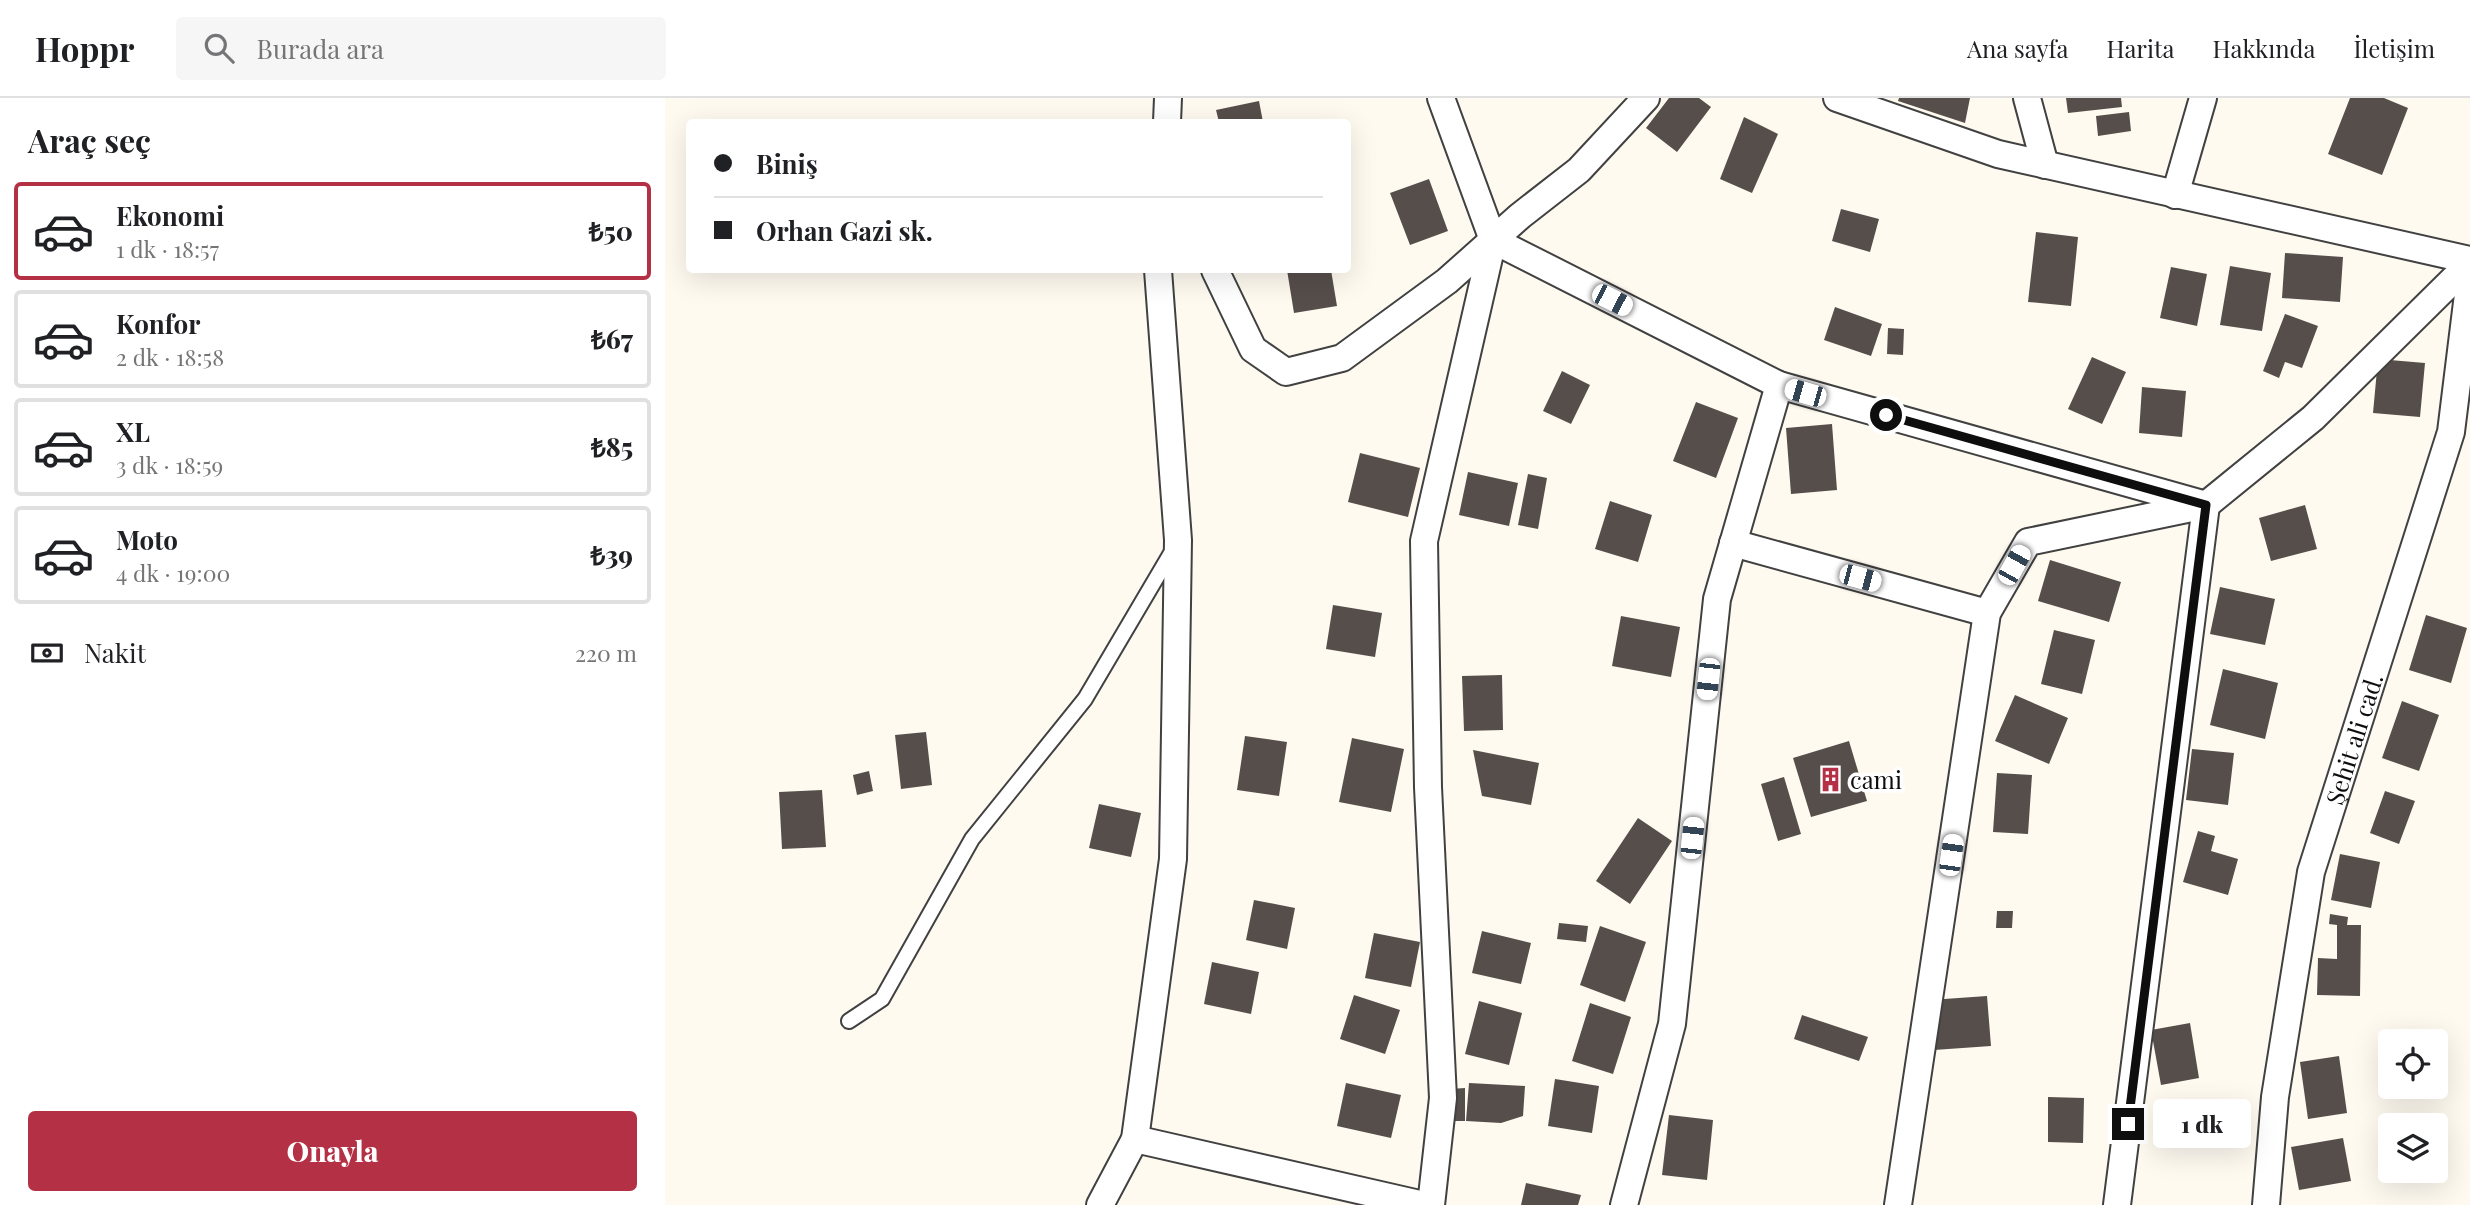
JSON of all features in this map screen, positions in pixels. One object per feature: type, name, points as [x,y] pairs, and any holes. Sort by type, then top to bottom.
[{"type":"street","points":[[1167,119],[1168,98]]},
{"type":"street","points":[[1431,1205],[1443,1098],[1428,787],[1425,541],[1493,240],[1441,98]]},
{"type":"street","points":[[1216,273],[1253,349],[1286,372],[1342,358],[1447,281],[1579,170],[1646,98]]},
{"type":"street","points":[[1837,98],[1999,154],[2470,261]]},
{"type":"street","points":[[2027,98],[2045,165]]},
{"type":"street","points":[[2175,195],[2203,98]]},
{"type":"street","points":[[1493,240],[1779,385],[2206,505]]},
{"type":"street","points":[[1898,1205],[1987,613],[2028,541],[2206,505],[2313,418],[2470,261]]},
{"type":"street","points":[[1100,1205],[1135,1139],[1173,859],[1178,540],[1158,273]]},
{"type":"street","name":"Şehit ali cad.","points":[[2266,1205],[2275,1097],[2311,872],[2451,432],[2470,278]]},
{"type":"street","points":[[1624,1205],[1672,1024],[1717,600],[1779,385]]},
{"type":"street","points":[[2117,1205],[2206,505]]},
{"type":"street","points":[[1733,543],[1987,613]]},
{"type":"street","points":[[1135,1139],[1424,1205]]},
{"type":"lane","points":[[849,1021],[882,999],[972,839],[1085,699],[1178,540]]},
{"type":"building","points":[[1669,98],[1699,98],[1711,107],[1677,152],[1646,128]]},
{"type":"building","points":[[1899,98],[1970,98],[1965,123],[1898,101]]},
{"type":"building","points":[[2066,98],[2121,98],[2122,107],[2068,113]]},
{"type":"building","points":[[2350,98],[2384,98],[2408,108],[2382,175],[2328,154]]},
{"type":"building","points":[[1259,101],[1262,119],[1218,119],[1216,110]]},
{"type":"building","points":[[2129,112],[2131,131],[2098,136],[2096,116]]},
{"type":"building","points":[[1744,117],[1778,134],[1752,193],[1720,179]]},
{"type":"building","points":[[1429,179],[1448,231],[1410,245],[1390,193]]},
{"type":"building","points":[[1841,209],[1879,219],[1870,252],[1832,241]]},
{"type":"building","points":[[2036,232],[2078,237],[2071,306],[2028,302]]},
{"type":"building","points":[[2285,253],[2343,257],[2340,302],[2282,298]]},
{"type":"building","points":[[2230,266],[2271,273],[2262,331],[2220,325]]},
{"type":"building","points":[[2171,267],[2207,274],[2197,326],[2160,318]]},
{"type":"building","points":[[1287,273],[1332,273],[1337,306],[1294,313]]},
{"type":"building","points":[[1835,307],[1882,324],[1871,356],[1824,340]]},
{"type":"building","points":[[2285,314],[2318,326],[2302,368],[2285,362],[2279,378],[2263,371]]},
{"type":"building","points":[[1888,328],[1904,329],[1903,355],[1887,354]]},
{"type":"building","points":[[2092,357],[2126,372],[2102,424],[2068,409]]},
{"type":"building","points":[[2378,359],[2425,363],[2420,417],[2373,413]]},
{"type":"building","points":[[1562,371],[1590,385],[1571,424],[1543,411]]},
{"type":"building","points":[[2142,387],[2186,391],[2182,437],[2139,433]]},
{"type":"building","points":[[1696,402],[1738,418],[1716,478],[1673,461]]},
{"type":"building","points":[[1832,424],[1837,490],[1791,494],[1786,428]]},
{"type":"building","points":[[1360,453],[1420,468],[1408,517],[1348,502]]},
{"type":"building","points":[[1468,472],[1518,483],[1509,526],[1459,515]]},
{"type":"building","points":[[1528,474],[1547,478],[1538,529],[1518,525]]},
{"type":"building","points":[[1610,501],[1652,515],[1638,562],[1595,549]]},
{"type":"building","points":[[2305,505],[2317,549],[2271,561],[2259,518]]},
{"type":"building","points":[[2050,560],[2121,582],[2109,622],[2038,601]]},
{"type":"building","points":[[2220,587],[2275,599],[2265,645],[2210,634]]},
{"type":"building","points":[[1333,605],[1382,613],[1375,657],[1326,649]]},
{"type":"building","points":[[2426,615],[2467,628],[2451,683],[2409,670]]},
{"type":"building","points":[[1621,616],[1680,627],[1671,677],[1612,666]]},
{"type":"building","points":[[2054,630],[2095,640],[2082,694],[2041,684]]},
{"type":"building","points":[[2223,669],[2278,683],[2265,739],[2210,725]]},
{"type":"building","points":[[1502,675],[1503,730],[1464,731],[1462,676]]},
{"type":"building","points":[[2015,695],[2068,718],[2049,764],[1995,741]]},
{"type":"building","points":[[2402,701],[2439,715],[2419,771],[2382,758]]},
{"type":"building","points":[[926,732],[932,785],[901,789],[895,735]]},
{"type":"building","points":[[1245,736],[1287,742],[1279,796],[1237,790]]},
{"type":"building","points":[[1352,738],[1404,749],[1391,812],[1339,802]]},
{"type":"building","name":"cami","points":[[1849,741],[1867,801],[1811,817],[1793,758]]},
{"type":"building","points":[[2192,749],[2234,753],[2228,805],[2186,800]]},
{"type":"building","points":[[1473,750],[1539,763],[1531,805],[1482,796]]},
{"type":"building","points":[[869,771],[873,791],[857,795],[853,775]]},
{"type":"building","points":[[1997,773],[2032,775],[2028,834],[1993,832]]},
{"type":"building","points":[[1784,777],[1801,834],[1778,841],[1761,784]]},
{"type":"building","points":[[822,790],[826,847],[782,849],[779,792]]},
{"type":"building","points":[[2385,791],[2415,801],[2399,844],[2370,833]]},
{"type":"building","points":[[1099,804],[1141,813],[1131,857],[1089,848]]},
{"type":"building","points":[[1638,818],[1672,841],[1630,904],[1596,881]]},
{"type":"building","points":[[2198,831],[2215,836],[2211,851],[2238,859],[2228,895],[2183,882]]},
{"type":"building","points":[[2340,854],[2380,862],[2371,908],[2331,900]]},
{"type":"building","points":[[1254,900],[1295,908],[1287,949],[1246,940]]},
{"type":"building","points":[[1997,911],[2013,911],[2012,928],[1996,928]]},
{"type":"building","points":[[2330,914],[2348,917],[2347,925],[2361,925],[2360,996],[2317,995],[2318,958],[2337,959],[2337,925],[2329,924]]},
{"type":"building","points":[[1559,923],[1588,926],[1586,942],[1557,939]]},
{"type":"building","points":[[1600,926],[1646,942],[1625,1002],[1580,985]]},
{"type":"building","points":[[1482,931],[1531,943],[1521,984],[1472,973]]},
{"type":"building","points":[[1374,933],[1420,942],[1411,987],[1365,978]]},
{"type":"building","points":[[1212,962],[1259,972],[1251,1014],[1204,1004]]},
{"type":"building","points":[[1354,995],[1400,1010],[1385,1054],[1340,1039]]},
{"type":"building","points":[[1987,996],[1991,1046],[1934,1050],[1930,1000]]},
{"type":"building","points":[[1479,1001],[1522,1013],[1509,1065],[1465,1054]]},
{"type":"building","points":[[1590,1003],[1631,1017],[1613,1074],[1572,1061]]},
{"type":"building","points":[[1802,1015],[1868,1037],[1859,1061],[1794,1039]]},
{"type":"building","points":[[2190,1023],[2199,1078],[2161,1085],[2151,1030]]},
{"type":"building","points":[[2339,1056],[2347,1113],[2308,1119],[2300,1062]]},
{"type":"building","points":[[1555,1079],[1599,1086],[1592,1133],[1548,1126]]},
{"type":"building","points":[[1346,1083],[1401,1095],[1391,1138],[1337,1126]]},
{"type":"building","points":[[1469,1083],[1525,1086],[1523,1116],[1501,1123],[1466,1121]]},
{"type":"building","points":[[1465,1088],[1465,1121],[1451,1121],[1450,1089]]},
{"type":"building","points":[[2048,1097],[2084,1098],[2083,1143],[2048,1142]]},
{"type":"building","points":[[1669,1115],[1713,1120],[1707,1180],[1662,1175]]},
{"type":"building","points":[[2343,1138],[2351,1181],[2299,1190],[2291,1147]]},
{"type":"building","points":[[1526,1183],[1581,1195],[1578,1205],[1521,1205]]},
{"type":"place","name":"cami","points":[[1830,779]]},
{"type":"route","points":[[1886,415],[2206,505],[2128,1124]]}]
